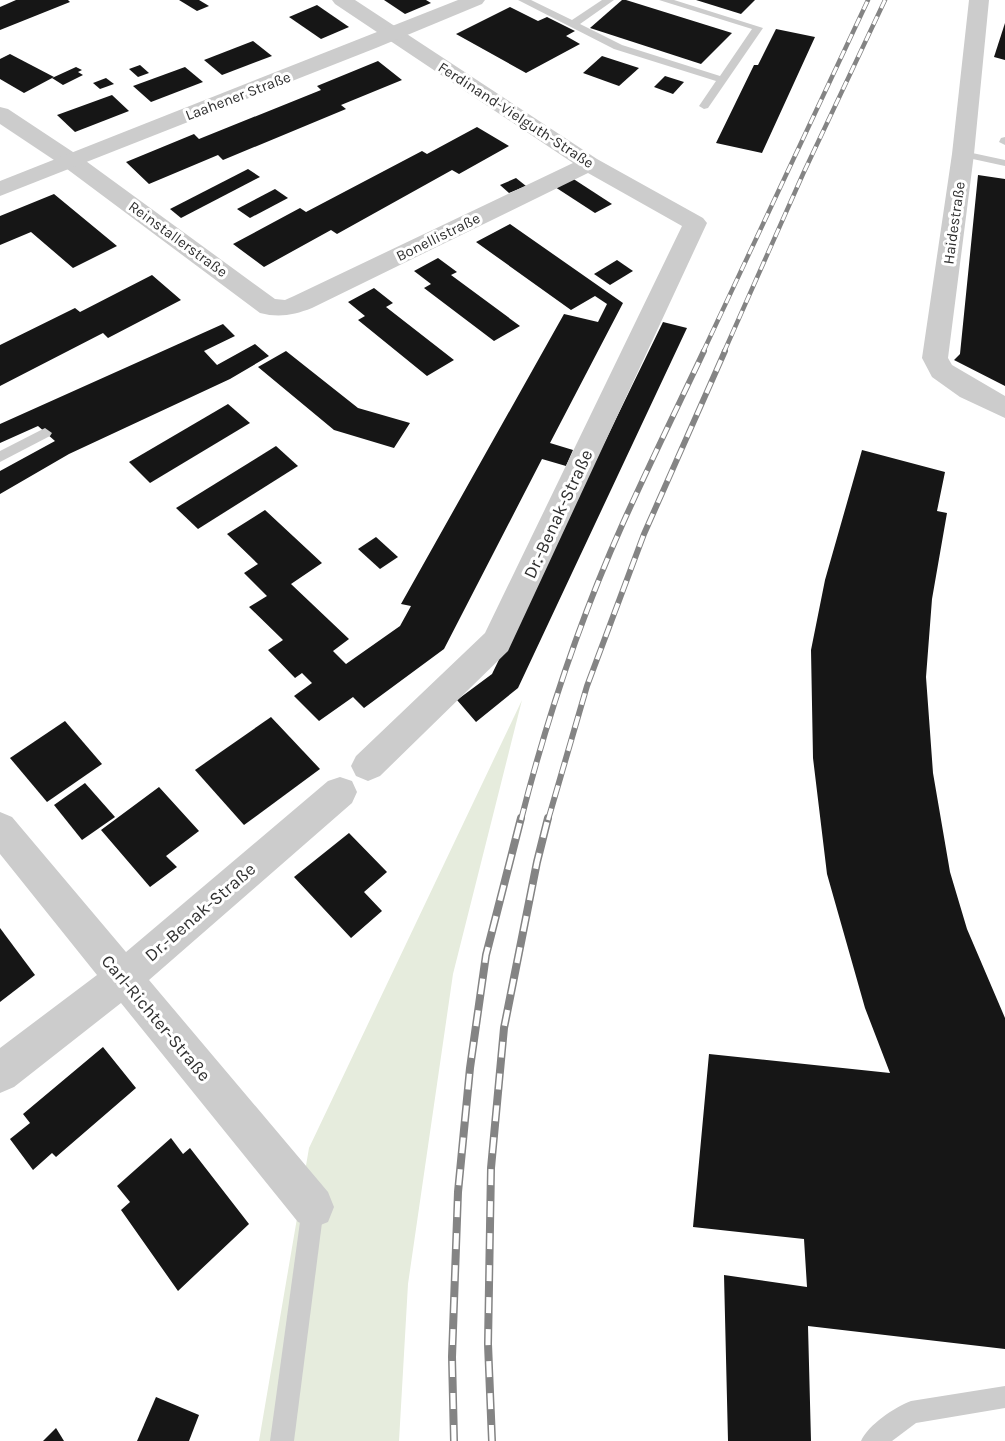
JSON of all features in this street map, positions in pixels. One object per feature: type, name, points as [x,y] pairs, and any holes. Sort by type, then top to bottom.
[{"type":"street","name":"Ferdinand-Vielguth-Straße","points":[[342,0],[589,164],[695,223]]},
{"type":"street","name":"Laahener Straße","points":[[0,189],[475,0]]},
{"type":"street","name":"Haidestraße","points":[[979,0],[963,154],[935,358],[941,371],[970,390],[1005,408]]},
{"type":"street","name":"Reinstallerstraße","points":[[0,114],[72,161],[269,307],[287,308]]},
{"type":"street","name":"Bonellistraße","points":[[287,308],[589,164]]},
{"type":"street","name":"Dr.-Benak-Straße","points":[[368,766],[497,642],[695,223]]},
{"type":"street","name":"Dr.-Benak-Straße","points":[[0,1074],[122,979],[340,792]]},
{"type":"street","name":"Carl-Richter-Straße","points":[[0,828],[122,979],[313,1207]]},
{"type":"lane","points":[[523,0],[618,47],[722,80]]},
{"type":"lane","points":[[537,7],[549,0]]},
{"type":"lane","points":[[572,24],[609,0]]},
{"type":"lane","points":[[664,0],[758,28],[704,106]]},
{"type":"lane","points":[[963,154],[1005,163]]},
{"type":"lane","points":[[0,457],[45,433]]},
{"type":"lane","points":[[282,1441],[313,1207]]},
{"type":"lane","points":[[873,1441],[911,1412],[1005,1397]]},
{"type":"green space","points":[[522,700],[453,974],[408,1284],[399,1441],[259,1441],[309,1148]]},
{"type":"building","points":[[16,0],[68,0],[70,2],[0,30],[0,7]]},
{"type":"building","points":[[179,0],[199,0],[209,6],[197,11]]},
{"type":"building","points":[[384,0],[426,0],[431,3],[405,14]]},
{"type":"building","points":[[622,0],[732,33],[701,64],[590,28]]},
{"type":"building","points":[[696,0],[755,0],[741,14]]},
{"type":"building","points":[[317,5],[349,27],[321,39],[289,17]]},
{"type":"building","points":[[510,7],[538,21],[547,17],[575,31],[566,36],[580,44],[526,73],[456,34]]},
{"type":"building","points":[[1005,23],[1005,60],[994,57]]},
{"type":"building","points":[[776,29],[815,37],[762,153],[716,143],[754,65],[758,65]]},
{"type":"building","points":[[253,41],[272,56],[222,75],[204,60]]},
{"type":"building","points":[[10,54],[54,77],[24,93],[0,79],[0,59]]},
{"type":"building","points":[[602,56],[639,68],[619,86],[583,73]]},
{"type":"building","points":[[378,61],[402,80],[341,105],[346,109],[223,160],[218,155],[149,184],[126,162],[194,134],[199,139],[321,90],[317,86]]},
{"type":"building","points":[[140,65],[149,73],[138,77],[129,69]]},
{"type":"building","points":[[76,67],[82,70],[78,72],[83,75],[63,85],[52,78]]},
{"type":"building","points":[[185,67],[203,82],[151,102],[133,86]]},
{"type":"building","points":[[665,76],[684,82],[673,94],[654,87]]},
{"type":"building","points":[[106,78],[114,84],[100,89],[93,83]]},
{"type":"building","points":[[112,95],[129,111],[75,132],[57,115]]},
{"type":"building","points":[[477,127],[509,146],[459,174],[452,170],[337,234],[331,230],[264,267],[233,244],[300,208],[306,212],[422,151],[427,154]]},
{"type":"building","points":[[248,169],[260,177],[181,218],[170,209]]},
{"type":"building","points":[[978,175],[1005,179],[1005,386],[954,360],[960,354]]},
{"type":"building","points":[[516,178],[526,186],[509,193],[500,185]]},
{"type":"building","points":[[572,178],[612,204],[595,213],[555,187]]},
{"type":"building","points":[[275,189],[288,198],[250,218],[237,209]]},
{"type":"building","points":[[54,194],[117,246],[73,268],[31,232],[0,245],[0,216]]},
{"type":"building","points":[[510,224],[623,303],[550,443],[573,450],[566,466],[542,459],[444,649],[364,708],[353,697],[319,721],[294,696],[312,683],[302,673],[295,678],[268,650],[283,640],[249,607],[267,596],[244,573],[258,564],[227,534],[265,510],[322,563],[291,584],[349,639],[333,651],[346,664],[400,626],[411,606],[401,604],[564,314],[598,322],[607,304],[595,296],[571,310],[476,242]]},
{"type":"building","points":[[438,258],[457,272],[451,275],[520,326],[494,341],[424,288],[431,284],[414,271]]},
{"type":"building","points":[[617,260],[633,271],[610,285],[594,274]]},
{"type":"building","points":[[152,275],[181,300],[108,338],[103,333],[0,386],[0,345],[75,308],[80,312]]},
{"type":"building","points":[[374,288],[393,303],[386,307],[454,360],[427,376],[358,320],[365,316],[348,302]]},
{"type":"building","points":[[663,322],[687,328],[518,688],[476,722],[457,700],[492,674]]},
{"type":"building","points":[[223,324],[235,336],[204,351],[217,365],[255,344],[269,356],[230,379],[69,454],[0,494],[0,471],[55,441],[38,426],[0,443],[0,424]]},
{"type":"building","points":[[286,351],[358,408],[410,423],[394,448],[334,430],[258,367]]},
{"type":"building","points":[[228,404],[250,423],[150,483],[129,462]]},
{"type":"building","points":[[276,446],[298,466],[198,529],[176,508]]},
{"type":"building","points":[[862,450],[945,472],[937,511],[947,513],[932,599],[926,677],[933,773],[950,872],[967,929],[1005,1018],[1005,1349],[808,1326],[811,1441],[728,1441],[724,1275],[807,1287],[804,1239],[693,1227],[709,1054],[890,1073],[865,1008],[827,874],[813,758],[811,650],[825,580]]},
{"type":"building","points":[[376,537],[398,557],[380,569],[358,549]]},
{"type":"building","points":[[271,717],[320,769],[244,825],[195,770]]},
{"type":"building","points":[[65,721],[102,764],[47,802],[10,758]]},
{"type":"building","points":[[85,783],[115,817],[82,840],[54,805]]},
{"type":"building","points":[[159,787],[199,831],[166,856],[177,867],[150,887],[101,830]]},
{"type":"building","points":[[349,833],[387,872],[364,892],[382,911],[351,938],[294,877]]},
{"type":"building","points":[[0,928],[35,975],[0,1002]]},
{"type":"building","points":[[103,1047],[136,1088],[56,1157],[52,1153],[33,1170],[10,1139],[30,1123],[23,1114]]},
{"type":"building","points":[[171,1138],[183,1154],[190,1148],[249,1224],[178,1291],[121,1210],[130,1202],[117,1186]]},
{"type":"building","points":[[156,1397],[199,1415],[189,1441],[137,1441]]},
{"type":"building","points":[[56,1428],[64,1441],[43,1441]]},
{"type":"railway","points":[[703,352],[868,0]]},
{"type":"railway","points":[[724,352],[803,174],[885,0]]},
{"type":"railway","points":[[521,820],[553,707],[593,595],[633,501],[704,351]]},
{"type":"railway","points":[[548,820],[587,686],[644,534],[725,351]]},
{"type":"railway","points":[[454,1441],[452,1357],[458,1192],[470,1068],[486,955],[521,818]]},
{"type":"railway","points":[[492,1441],[488,1344],[491,1168],[504,1028],[548,818]]}]
